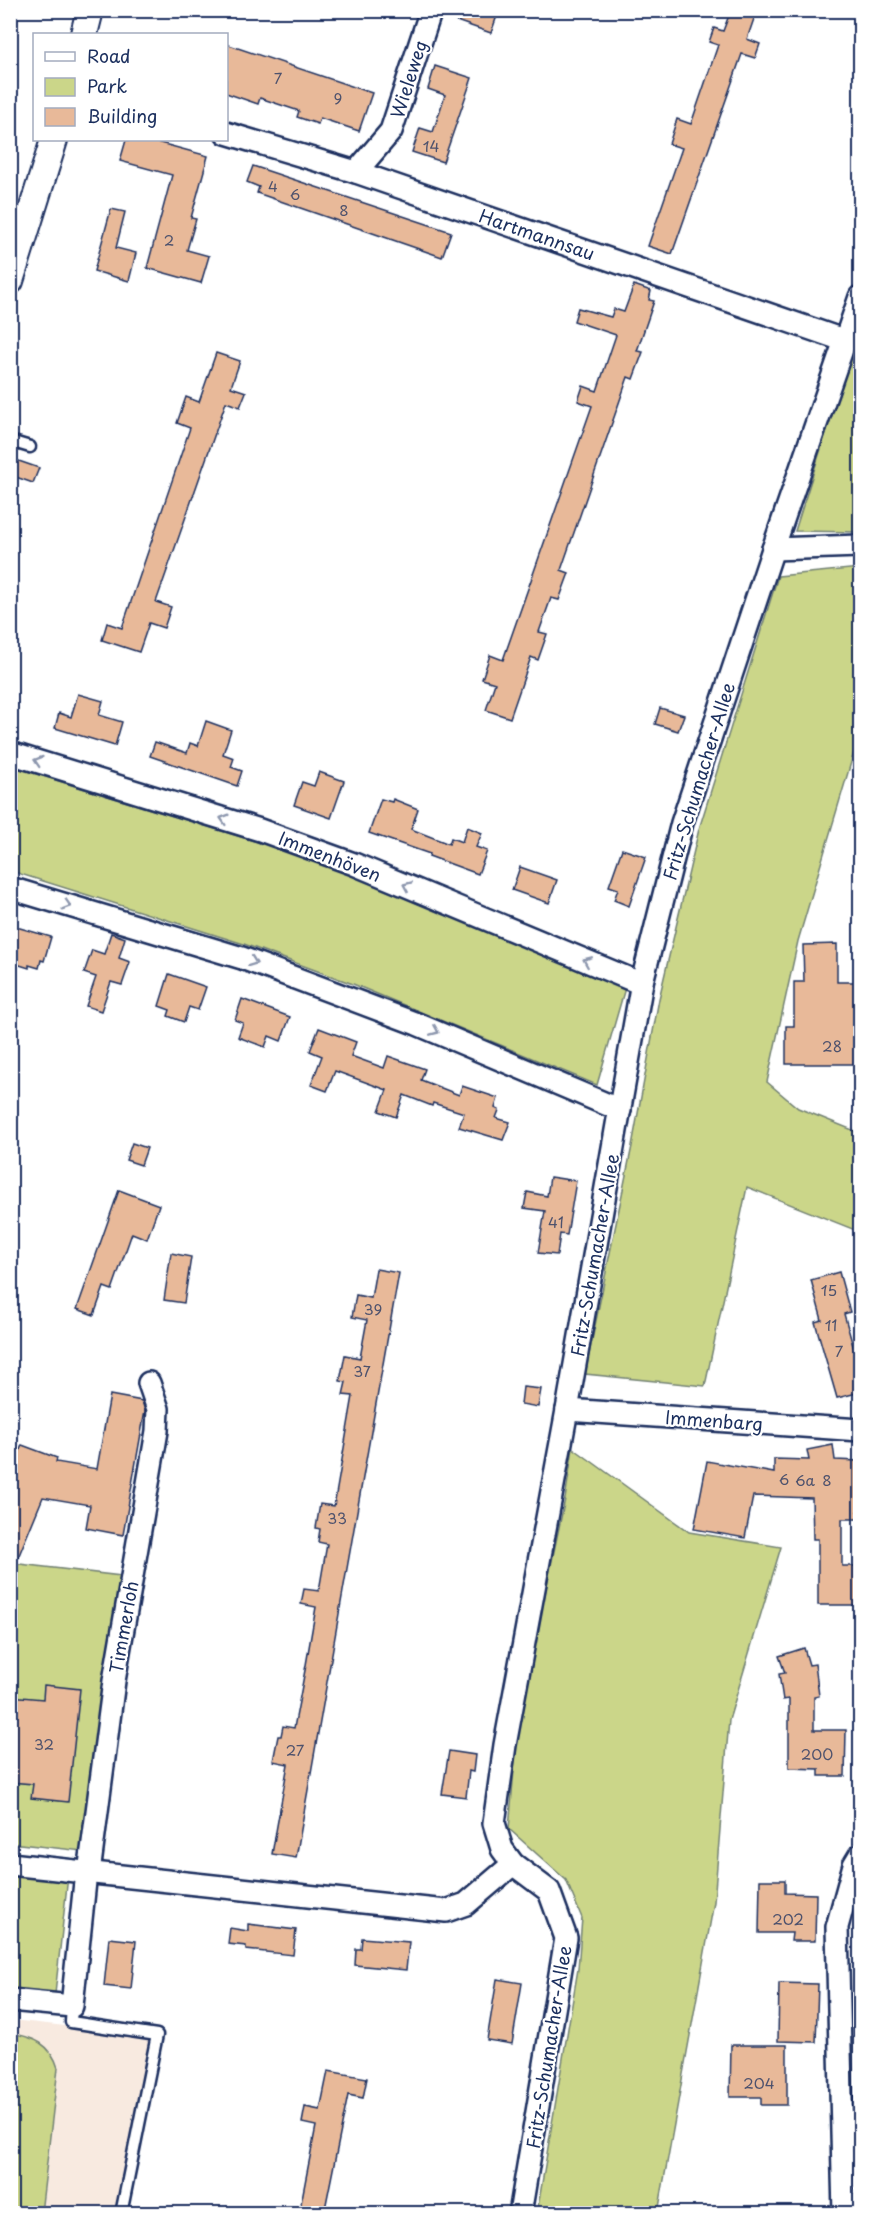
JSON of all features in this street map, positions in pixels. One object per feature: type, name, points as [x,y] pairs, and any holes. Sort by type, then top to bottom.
[{"type":"street","points":[[84,33],[90,10]]},
{"type":"street","name":"Wieleweg","points":[[356,172],[391,131],[431,10]]},
{"type":"street","name":"Hartmannsau","points":[[228,134],[356,172],[846,341]]},
{"type":"street","points":[[10,280],[54,141]]},
{"type":"street","name":"Fritz-Schumacher-Allee","points":[[520,2214],[566,1938],[549,1891],[513,1864],[501,1849],[494,1823],[505,1745],[567,1410],[642,982],[682,823],[773,549],[861,297]]},
{"type":"street","points":[[773,549],[861,546]]},
{"type":"street","name":"Immenhöven","points":[[10,753],[260,830],[354,864],[637,982],[642,982]]},
{"type":"street","points":[[10,888],[242,958],[417,1024],[620,1110]]},
{"type":"street","name":"Timmerloh","points":[[72,2006],[114,1681],[157,1431],[158,1409],[149,1383]]},
{"type":"street","name":"Immenbarg","points":[[567,1410],[861,1430]]},
{"type":"street","points":[[844,2214],[837,1927],[854,1864],[861,1855]]},
{"type":"street","points":[[10,1864],[446,1911],[466,1905],[513,1864]]},
{"type":"street","points":[[10,2000],[72,2006]]},
{"type":"lane","points":[[10,441],[30,447]]},
{"type":"lane","points":[[72,2006],[71,2022],[157,2035],[121,2214]]},
{"type":"shaded area","points":[[11,2020],[156,2036],[120,2213],[11,2214]]},
{"type":"green space","points":[[860,325],[860,532],[795,531]]},
{"type":"green space","points":[[860,568],[860,732],[798,941],[767,1082],[798,1108],[860,1133],[860,1232],[747,1187],[705,1386],[585,1374],[632,1146],[659,999],[699,829],[778,576]]},
{"type":"green space","points":[[10,766],[349,870],[625,988],[597,1085],[353,984],[244,944],[11,871]]},
{"type":"green space","points":[[573,1448],[689,1532],[781,1547],[729,1720],[714,1902],[658,2213],[537,2213],[578,1969],[582,1918],[566,1880],[509,1829],[518,1722],[565,1499]]},
{"type":"green space","points":[[11,1563],[121,1576],[83,1851],[11,1843]]},
{"type":"green space","points":[[11,1870],[68,1876],[55,1994],[11,1989]]},
{"type":"green space","points":[[10,2033],[27,2037],[46,2047],[58,2068],[41,2213],[11,2213]]},
{"type":"building","points":[[443,10],[499,10],[491,33],[442,16]]},
{"type":"building","points":[[731,10],[757,10],[747,39],[760,44],[755,58],[742,54],[672,254],[648,246],[682,148],[669,144],[677,119],[691,124],[718,45],[709,42],[714,28],[723,31]]},
{"type":"building","points":[[228,45],[372,93],[359,131],[320,118],[318,124],[297,117],[299,111],[260,98],[258,104],[228,94]]},
{"type":"building","points":[[435,66],[472,78],[443,162],[412,152],[420,128],[433,132],[445,95],[428,89]]},
{"type":"building","points":[[126,141],[153,141],[208,156],[191,218],[196,219],[187,250],[209,256],[201,283],[147,268],[172,175],[120,161]]},
{"type":"building","points":[[253,166],[451,232],[442,257],[257,193],[259,187],[247,182]]},
{"type":"building","points":[[111,209],[125,212],[116,248],[136,253],[129,281],[94,271]]},
{"type":"building","points":[[634,285],[651,291],[649,300],[654,301],[637,351],[643,352],[633,379],[628,377],[561,570],[569,573],[559,600],[551,598],[539,632],[547,634],[538,660],[531,657],[510,718],[486,710],[495,683],[482,679],[490,655],[503,660],[592,406],[578,401],[583,386],[597,391],[616,335],[574,321],[578,308],[611,317],[614,309],[624,312]]},
{"type":"building","points":[[216,353],[240,361],[231,387],[246,392],[240,407],[226,402],[156,602],[171,607],[164,628],[149,623],[139,652],[102,640],[107,623],[122,628],[190,428],[177,423],[186,397],[199,402]]},
{"type":"building","points":[[10,458],[39,468],[33,483],[10,475]]},
{"type":"building","points":[[78,694],[103,701],[99,715],[122,722],[115,746],[55,728],[59,713],[71,717]]},
{"type":"building","points":[[660,708],[684,715],[678,731],[655,724]]},
{"type":"building","points":[[206,721],[231,730],[223,754],[234,758],[231,767],[242,771],[237,786],[150,756],[155,742],[187,753],[190,743],[198,746]]},
{"type":"building","points":[[319,772],[344,781],[331,818],[294,805],[302,782],[314,786]]},
{"type":"building","points":[[381,799],[392,802],[393,799],[418,809],[411,829],[449,844],[451,838],[462,842],[467,827],[482,833],[476,847],[487,851],[478,874],[429,856],[430,854],[369,833]]},
{"type":"building","points":[[622,849],[646,857],[629,906],[614,900],[618,889],[609,886]]},
{"type":"building","points":[[520,867],[557,880],[549,903],[512,890]]},
{"type":"building","points":[[13,926],[51,937],[44,961],[41,960],[39,968],[29,965],[29,968],[10,962],[10,935]]},
{"type":"building","points":[[111,933],[125,938],[119,958],[130,962],[122,985],[111,982],[101,1011],[86,1006],[96,977],[84,973],[92,950],[104,954]]},
{"type":"building","points":[[837,944],[837,982],[861,982],[861,1064],[786,1064],[786,1026],[794,1026],[794,982],[804,982],[803,945]]},
{"type":"building","points":[[169,974],[206,987],[198,1010],[189,1007],[184,1022],[168,1016],[170,1010],[159,1006]]},
{"type":"building","points":[[242,999],[290,1017],[281,1041],[269,1036],[265,1047],[238,1037],[243,1023],[235,1020]]},
{"type":"building","points":[[319,1028],[356,1042],[351,1056],[384,1068],[388,1056],[425,1069],[421,1080],[459,1095],[462,1086],[498,1098],[495,1108],[499,1110],[496,1118],[510,1122],[503,1140],[459,1127],[464,1113],[433,1103],[432,1106],[404,1095],[396,1117],[379,1111],[387,1090],[335,1071],[327,1091],[311,1085],[322,1056],[310,1051]]},
{"type":"building","points":[[132,1143],[147,1148],[141,1165],[126,1160]]},
{"type":"building","points":[[550,1177],[576,1181],[567,1235],[560,1234],[557,1255],[538,1253],[545,1211],[524,1208],[527,1192],[547,1196]]},
{"type":"building","points":[[119,1190],[159,1205],[147,1239],[132,1233],[112,1290],[104,1287],[94,1315],[77,1309]]},
{"type":"building","points":[[171,1253],[191,1257],[184,1303],[164,1300]]},
{"type":"building","points":[[376,1269],[399,1273],[296,1858],[272,1854],[288,1764],[273,1761],[278,1736],[281,1736],[283,1726],[294,1728],[306,1665],[316,1607],[301,1604],[304,1589],[319,1591],[327,1544],[318,1542],[320,1529],[316,1528],[320,1504],[334,1506],[353,1396],[343,1395],[346,1382],[340,1381],[345,1355],[360,1358],[367,1320],[352,1317],[356,1295],[371,1298]]},
{"type":"building","points":[[839,1272],[850,1312],[844,1314],[861,1374],[861,1392],[837,1398],[815,1322],[822,1320],[811,1280]]},
{"type":"building","points":[[523,1387],[541,1389],[538,1407],[521,1404]]},
{"type":"building","points":[[110,1395],[142,1401],[145,1411],[123,1535],[86,1528],[90,1505],[43,1497],[10,1577],[10,1475],[22,1445],[57,1458],[56,1462],[97,1469]]},
{"type":"building","points":[[833,1445],[835,1460],[859,1461],[858,1519],[842,1519],[842,1566],[861,1566],[861,1605],[818,1605],[818,1539],[813,1539],[812,1498],[753,1496],[745,1538],[694,1529],[707,1461],[774,1473],[774,1459],[809,1460],[807,1450]]},
{"type":"building","points":[[804,1648],[809,1665],[815,1664],[819,1696],[814,1697],[814,1730],[846,1730],[845,1776],[819,1776],[819,1769],[789,1768],[789,1699],[783,1700],[779,1674],[785,1673],[779,1656]]},
{"type":"building","points":[[44,1685],[80,1689],[68,1802],[31,1798],[33,1784],[10,1782],[10,1696],[43,1699]]},
{"type":"building","points":[[449,1751],[475,1755],[473,1772],[469,1771],[466,1797],[442,1794]]},
{"type":"building","points":[[760,1880],[785,1880],[785,1893],[816,1894],[815,1941],[791,1941],[792,1933],[759,1933]]},
{"type":"building","points":[[248,1924],[296,1930],[293,1955],[246,1950],[246,1946],[228,1944],[230,1928],[248,1931]]},
{"type":"building","points":[[109,1938],[136,1941],[131,1989],[104,1986]]},
{"type":"building","points":[[362,1938],[409,1942],[406,1970],[355,1965],[356,1949],[361,1949]]},
{"type":"building","points":[[497,1979],[522,1983],[512,2044],[487,2040]]},
{"type":"building","points":[[779,1983],[818,1984],[816,2042],[778,2041]]},
{"type":"building","points":[[731,2045],[787,2045],[787,2105],[761,2105],[761,2097],[730,2097]]},
{"type":"building","points":[[328,2071],[367,2078],[363,2098],[348,2095],[324,2214],[299,2214],[316,2126],[302,2123],[305,2107],[320,2110]]}]
